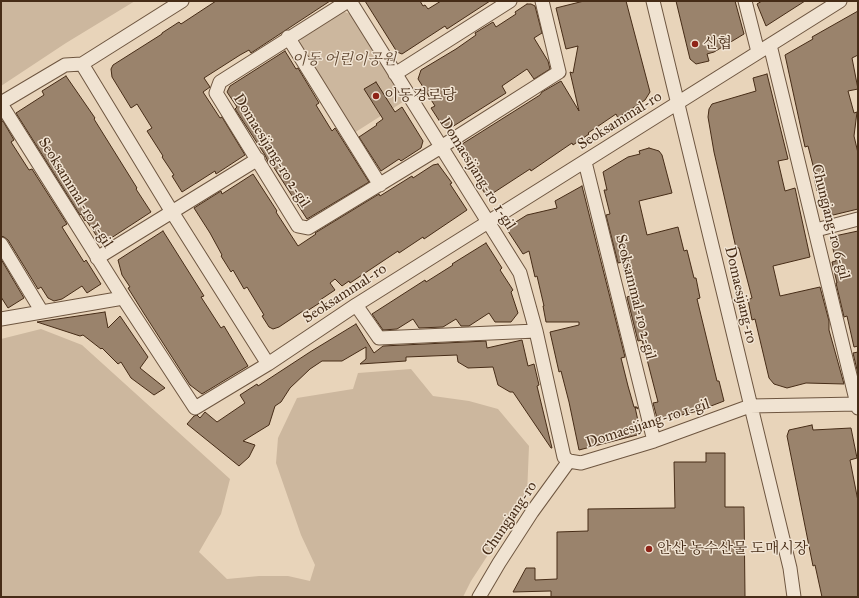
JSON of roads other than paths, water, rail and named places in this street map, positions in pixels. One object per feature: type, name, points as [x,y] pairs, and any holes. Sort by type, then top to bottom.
[{"type":"street","points":[[182,1],[82,64],[172,212],[268,364]]},
{"type":"street","name":"Domaesijang-ro 2-gil","points":[[349,1],[288,37],[220,82],[216,93],[298,226],[308,228],[380,185],[559,72],[542,1]]},
{"type":"street","name":"Domaesijang-ro 1-gil","points":[[349,1],[520,273],[536,331],[564,457],[570,461],[581,463],[654,441],[750,406],[858,405]]},
{"type":"street","points":[[395,74],[510,1]]},
{"type":"street","name":"Domaesijang-ro","points":[[653,1],[790,568],[794,597]]},
{"type":"street","points":[[745,1],[758,52]]},
{"type":"street","name":"Seoksammal-ro","points":[[268,364],[356,305],[840,1]]},
{"type":"street","points":[[288,37],[380,185]]},
{"type":"street","name":"Chungjang-ro 6-gil","points":[[770,45],[858,405]]},
{"type":"street","name":"Seoksammal-ro 1-gil","points":[[82,64],[65,65],[1,104],[97,258],[195,408],[268,364]]},
{"type":"street","points":[[97,258],[258,159]]},
{"type":"street","name":"Seoksammal-ro 2-gil","points":[[585,162],[654,441]]},
{"type":"street","points":[[816,230],[858,220]]},
{"type":"street","points":[[1,244],[42,312]]},
{"type":"street","points":[[1,319],[123,298]]},
{"type":"street","points":[[356,305],[379,338],[536,331]]},
{"type":"street","name":"Chungjang-ro","points":[[479,597],[532,512],[570,461]]},
{"type":"place","name":"신협","points":[[695,44]]},
{"type":"place","name":"이동경로당","points":[[376,96]]},
{"type":"place","name":"안산 농수산물 도매시장","points":[[649,549]]},
{"type":"park label","name":"이동 어린이공원","points":[[344,60]]}]
